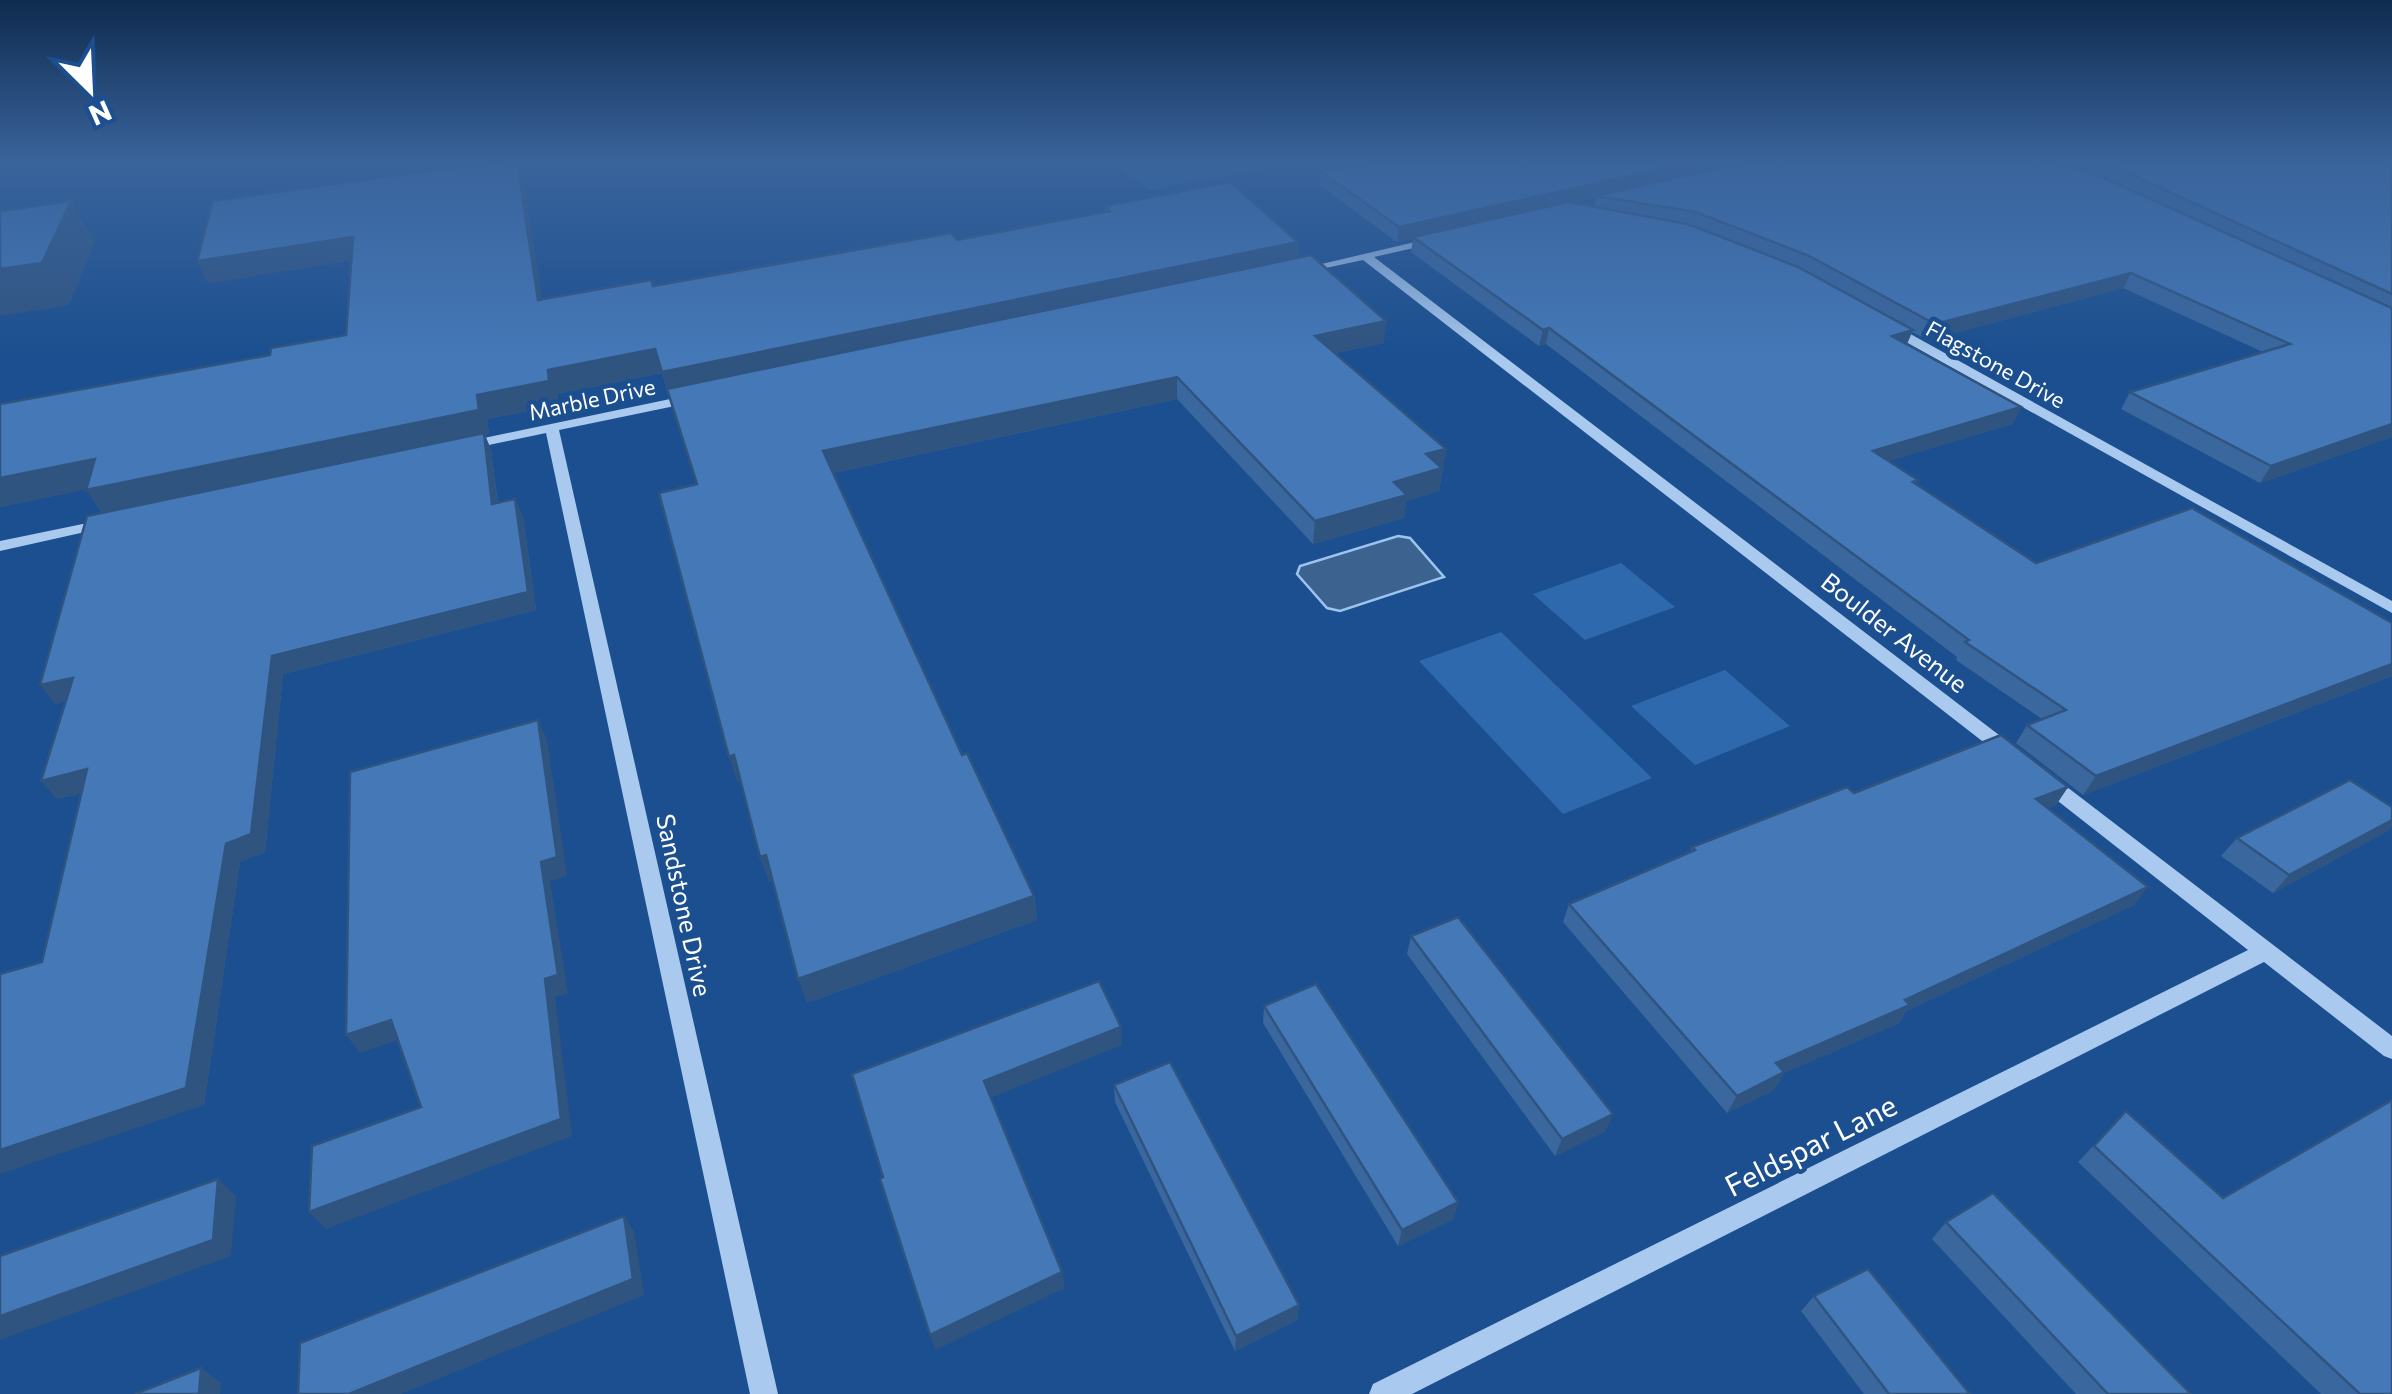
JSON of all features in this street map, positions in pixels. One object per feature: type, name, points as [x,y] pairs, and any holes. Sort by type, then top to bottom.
[{"type":"street","points":[[1288,273],[1443,239]]},
{"type":"street","name":"Boulder Avenue","points":[[1365,256],[2392,1049]]},
{"type":"street","name":"Flagstone Drive","points":[[1886,326],[2392,608]]},
{"type":"street","name":"Marble Drive","points":[[457,448],[707,395]]},
{"type":"street","name":"Sandstone Drive","points":[[552,428],[764,1394]]},
{"type":"street","points":[[0,546],[114,522]]},
{"type":"street","name":"Feldspar Lane","points":[[1383,1394],[2266,951]]},
{"type":"shaded area","points":[[1398,536],[1410,538],[1444,577],[1340,611],[1327,608],[1297,574],[1300,566]]},
{"type":"shaded area","points":[[1621,563],[1675,607],[1585,640],[1533,594]]},
{"type":"shaded area","points":[[1501,632],[1652,778],[1563,814],[1419,661]]},
{"type":"shaded area","points":[[1725,670],[1790,726],[1695,765],[1631,706]]},
{"type":"building","points":[[0,227],[59,227],[42,263],[0,269]]},
{"type":"building","points":[[206,227],[527,227],[538,300],[651,280],[653,286],[951,233],[957,240],[1025,227],[1281,227],[1298,242],[662,372],[655,349],[548,370],[549,381],[477,395],[479,410],[86,490],[95,459],[0,478],[0,404],[270,355],[271,348],[346,335],[353,237],[197,261]]},
{"type":"building","points":[[1457,227],[1696,227],[1798,267],[1913,330],[1892,336],[2021,407],[1873,451],[1918,480],[1913,482],[2036,563],[2192,508],[2392,623],[2392,664],[2096,776],[2027,725],[2066,710],[1965,642],[1969,640],[1549,328],[1543,330],[1413,237]]},
{"type":"building","points":[[1735,227],[2213,227],[2392,308],[2392,424],[2271,466],[2130,392],[2290,344],[2131,273],[1935,324],[1809,256]]},
{"type":"building","points":[[2246,227],[2392,227],[2392,294]]},
{"type":"building","points":[[1311,255],[1386,321],[1315,336],[1446,449],[1426,454],[1442,468],[1394,482],[1407,495],[1315,521],[1177,377],[823,451],[962,755],[967,753],[1034,896],[798,979],[766,855],[760,857],[734,755],[729,757],[659,493],[697,484],[667,389]]},
{"type":"building","points":[[484,433],[492,504],[515,499],[528,592],[272,656],[251,834],[226,844],[186,1088],[0,1150],[0,974],[42,962],[87,769],[41,781],[73,678],[40,685],[87,516]]},
{"type":"building","points":[[538,720],[557,857],[541,862],[558,975],[545,979],[561,1119],[309,1212],[312,1146],[421,1107],[391,1020],[346,1035],[350,772]]},
{"type":"building","points":[[2001,735],[2068,787],[2036,799],[2148,887],[1905,1000],[1910,1005],[1776,1063],[1784,1072],[1737,1096],[1569,904],[1695,850],[1692,847],[1847,787],[1854,793]]},
{"type":"building","points":[[2350,780],[2392,807],[2392,820],[2289,875],[2237,838]]},
{"type":"building","points":[[1458,917],[1613,1114],[1562,1139],[1411,936]]},
{"type":"building","points":[[1099,981],[1121,1027],[984,1081],[1062,1272],[930,1335],[880,1179],[883,1177],[852,1074]]},
{"type":"building","points":[[1316,984],[1458,1202],[1402,1230],[1264,1006]]},
{"type":"building","points":[[1170,1062],[1299,1305],[1236,1336],[1114,1085]]},
{"type":"building","points":[[2392,1100],[2392,1394],[2360,1394],[2094,1146],[2126,1111],[2223,1198]]},
{"type":"building","points":[[218,1179],[213,1240],[0,1316],[0,1256]]},
{"type":"building","points":[[1993,1193],[2191,1394],[2108,1394],[1946,1222]]},
{"type":"building","points":[[624,1216],[633,1279],[349,1394],[298,1394],[300,1343]]},
{"type":"building","points":[[1868,1269],[1970,1394],[1889,1394],[1814,1296]]},
{"type":"building","points":[[201,1368],[199,1394],[135,1394]]}]
